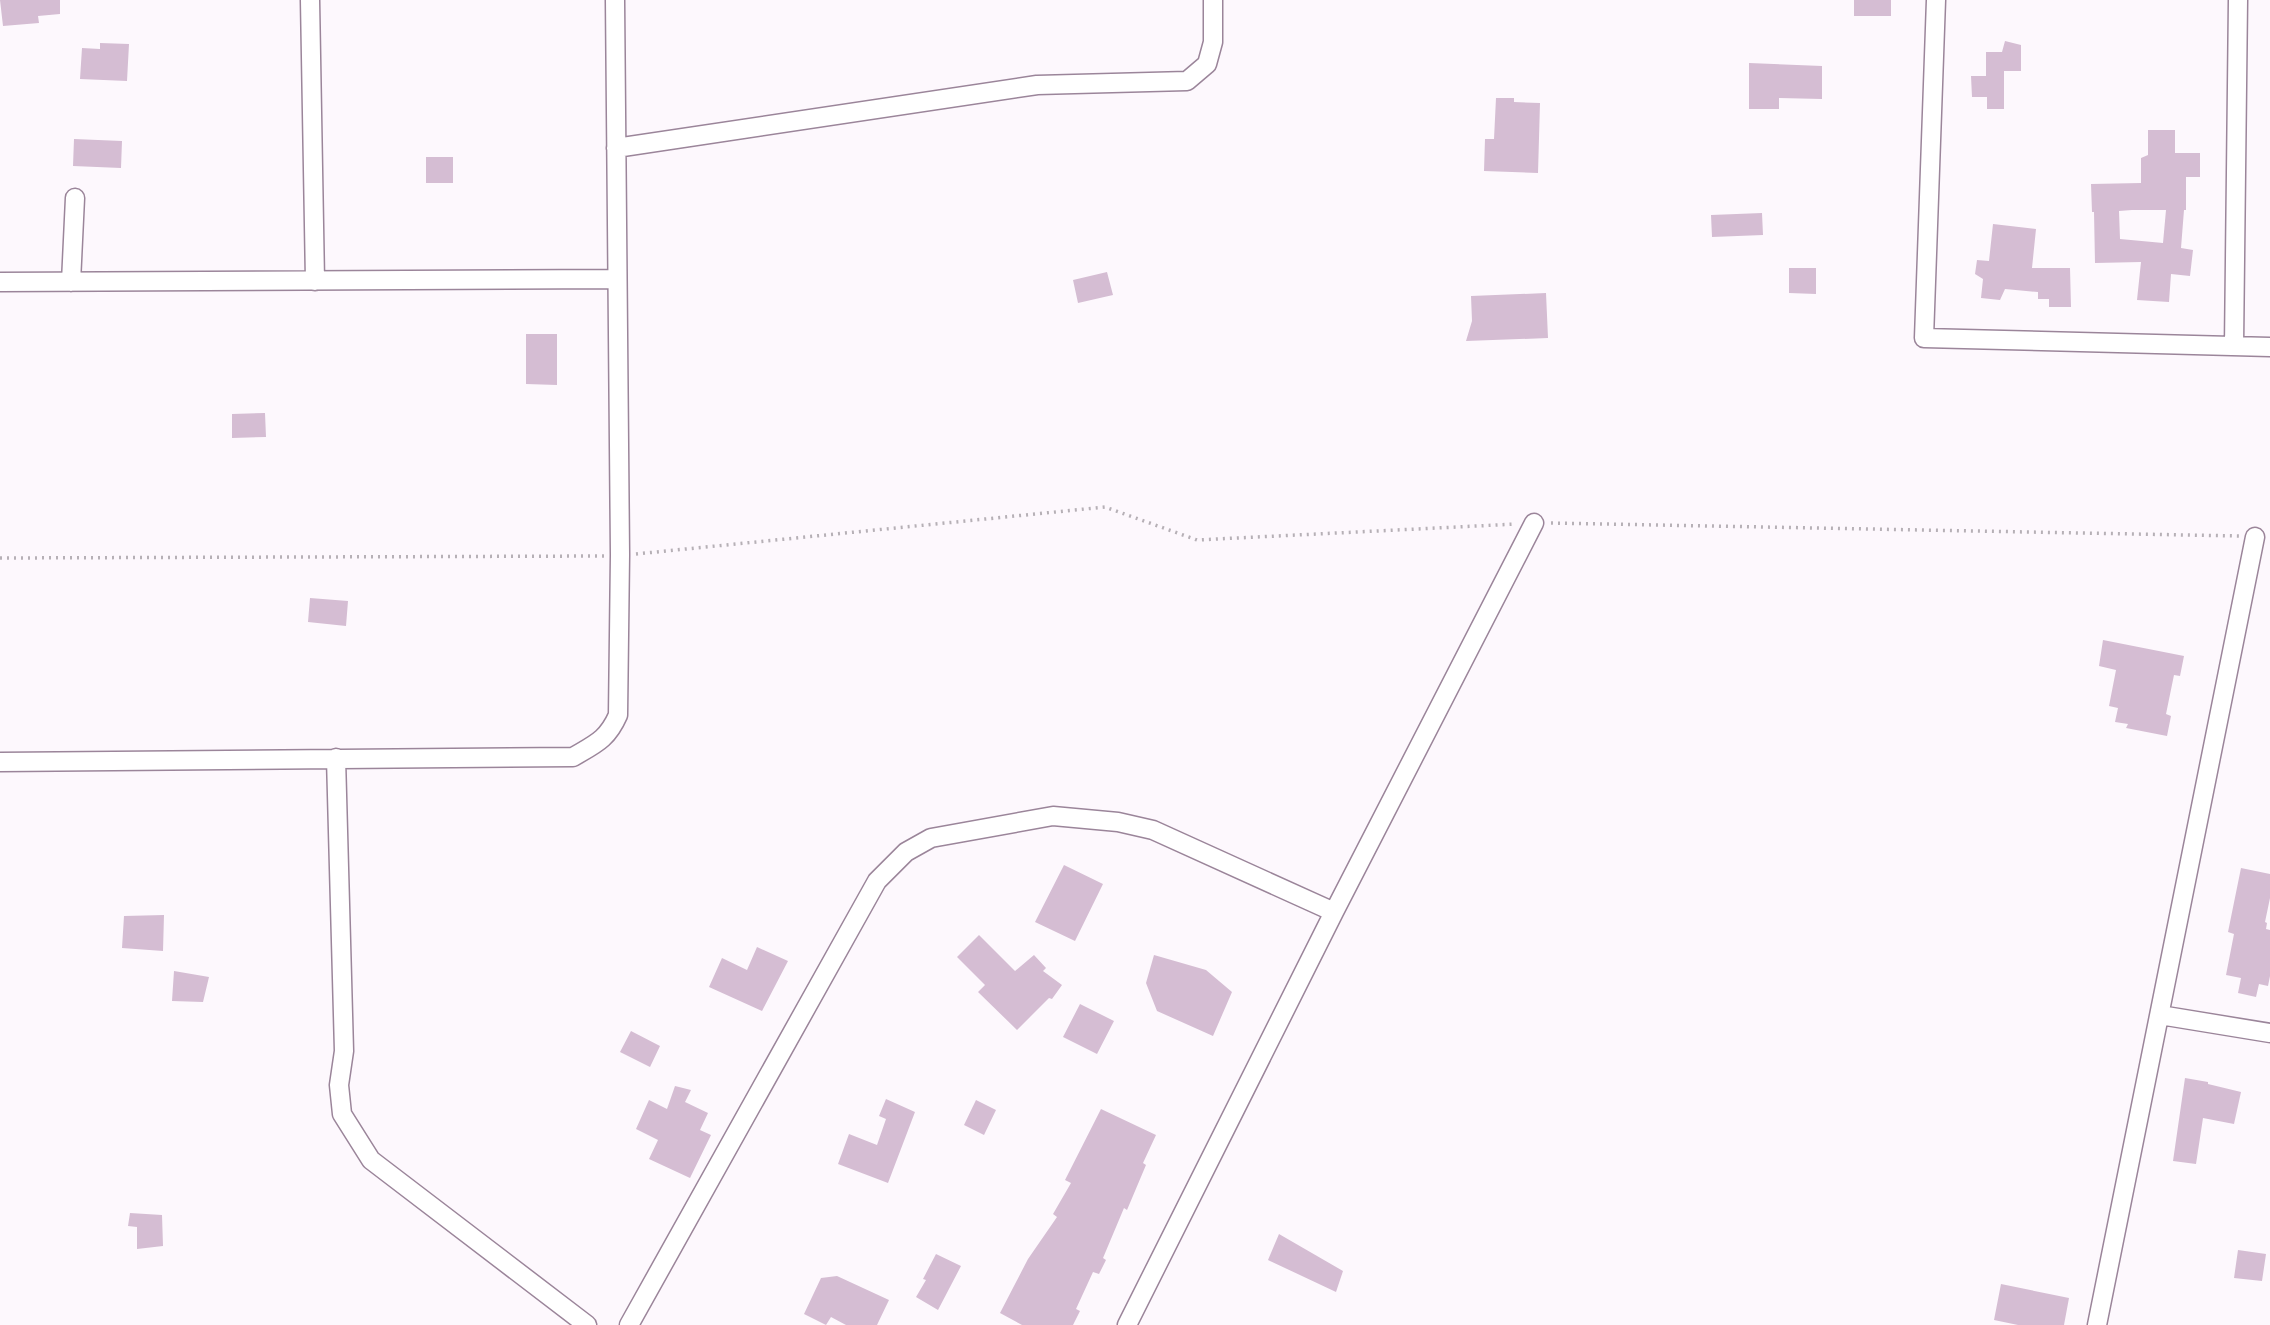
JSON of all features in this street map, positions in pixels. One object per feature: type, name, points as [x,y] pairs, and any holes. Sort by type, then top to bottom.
[{"type":"street","points":[[310,0],[315,281]]},
{"type":"street","points":[[0,762],[573,757],[611,731],[618,715],[620,555],[615,0]]},
{"type":"street","points":[[617,148],[1037,85],[1187,81],[1207,64],[1213,42],[1213,0]]},
{"type":"street","points":[[1936,0],[1924,338],[2270,347]]},
{"type":"street","points":[[2234,346],[2238,0]]},
{"type":"street","points":[[71,282],[75,198]]},
{"type":"street","points":[[0,282],[617,279]]},
{"type":"street","points":[[1127,1325],[1334,912],[1534,523]]},
{"type":"street","points":[[2097,1325],[2255,537]]},
{"type":"street","points":[[336,758],[344,1051],[340,1085],[342,1114],[371,1160],[587,1325]]},
{"type":"street","points":[[628,1325],[877,881],[906,852],[931,838],[1053,816],[1118,822],[1153,830],[1334,912]]},
{"type":"street","points":[[2160,1015],[2270,1033]]},
{"type":"path","points":[[0,558],[620,555],[1105,507],[1197,540],[1534,523],[2255,537]]},
{"type":"building","points":[[0,0],[60,0],[60,14],[38,16],[39,23],[3,26]]},
{"type":"building","points":[[1854,0],[1891,0],[1891,16],[1854,16]]},
{"type":"building","points":[[2005,41],[2021,45],[2021,71],[2004,71],[2004,109],[1987,109],[1987,97],[1972,97],[1971,76],[1986,76],[1986,52],[2002,52]]},
{"type":"building","points":[[100,43],[129,44],[127,81],[80,79],[82,48],[100,49]]},
{"type":"building","points":[[1749,63],[1822,66],[1822,99],[1779,98],[1779,109],[1749,109]]},
{"type":"building","points":[[1496,98],[1540,103],[1538,173],[1484,171],[1485,139],[1494,139]]},
{"type":"building","points":[[2148,130],[2175,130],[2175,153],[2200,153],[2200,177],[2186,177],[2186,210],[2181,248],[2193,250],[2190,276],[2171,274],[2169,302],[2137,300],[2141,262],[2095,263],[2091,184],[2141,183],[2141,158],[2148,155]],"holes":[[[2166,210],[2163,243],[2120,239],[2119,211]]]},
{"type":"building","points":[[74,139],[122,141],[121,168],[73,166]]},
{"type":"building","points":[[426,157],[453,157],[453,183],[426,183]]},
{"type":"building","points":[[1762,213],[1763,235],[1712,237],[1711,215]]},
{"type":"building","points":[[1993,224],[2036,229],[2032,268],[2070,268],[2071,307],[2049,307],[2049,299],[2038,299],[2038,292],[2005,289],[2000,300],[1981,298],[1983,279],[1975,274],[1977,260],[1989,261]]},
{"type":"building","points":[[1789,268],[1816,268],[1816,294],[1789,293]]},
{"type":"building","points":[[1107,272],[1113,295],[1078,303],[1073,280]]},
{"type":"building","points":[[1546,293],[1548,338],[1466,341],[1472,321],[1471,296]]},
{"type":"building","points":[[526,334],[557,334],[557,385],[526,384]]},
{"type":"building","points":[[265,413],[266,437],[232,438],[232,414]]},
{"type":"building","points":[[310,598],[348,601],[346,626],[308,622]]},
{"type":"building","points":[[2103,640],[2184,656],[2180,676],[2174,675],[2166,714],[2171,716],[2167,736],[2126,728],[2128,724],[2115,722],[2118,708],[2109,706],[2116,670],[2099,666]]},
{"type":"building","points":[[1064,865],[1103,884],[1075,941],[1035,922]]},
{"type":"building","points":[[2241,868],[2270,874],[2270,898],[2265,922],[2266,929],[2270,930],[2270,976],[2268,986],[2259,984],[2256,997],[2238,993],[2241,978],[2226,975],[2234,934],[2228,932]]},
{"type":"building","points":[[164,915],[163,951],[122,948],[124,916]]},
{"type":"building","points":[[979,935],[1015,971],[1034,955],[1046,968],[1043,971],[1062,985],[1052,999],[1049,998],[1017,1030],[978,992],[985,985],[957,957]]},
{"type":"building","points":[[757,947],[788,961],[762,1011],[709,987],[722,958],[747,970]]},
{"type":"building","points":[[1154,955],[1206,970],[1232,992],[1213,1036],[1157,1011],[1146,983]]},
{"type":"building","points":[[174,971],[209,977],[203,1002],[172,1001]]},
{"type":"building","points":[[1080,1004],[1114,1021],[1097,1054],[1063,1037]]},
{"type":"building","points":[[631,1031],[660,1046],[650,1067],[620,1052]]},
{"type":"building","points":[[2185,1078],[2241,1092],[2234,1124],[2203,1118],[2196,1164],[2173,1161]]},
{"type":"building","points":[[675,1086],[691,1090],[685,1102],[708,1113],[700,1130],[711,1135],[690,1178],[649,1159],[658,1140],[636,1129],[649,1100],[667,1109]]},
{"type":"building","points":[[886,1099],[915,1112],[888,1183],[838,1164],[849,1134],[877,1145],[886,1119],[879,1116]]},
{"type":"building","points":[[976,1100],[996,1110],[984,1135],[964,1125]]},
{"type":"building","points":[[1101,1109],[1156,1135],[1143,1163],[1146,1165],[1127,1210],[1124,1208],[1103,1258],[1106,1260],[1099,1274],[1093,1272],[1076,1309],[1080,1311],[1073,1325],[1022,1325],[1000,1313],[1028,1259],[1057,1217],[1053,1214],[1071,1183],[1065,1180]]},
{"type":"building","points":[[130,1213],[162,1215],[163,1246],[137,1249],[137,1227],[128,1226]]},
{"type":"building","points":[[1279,1234],[1343,1271],[1336,1292],[1268,1260]]},
{"type":"building","points":[[2238,1250],[2266,1254],[2262,1281],[2234,1278]]},
{"type":"building","points":[[936,1254],[961,1266],[938,1310],[916,1297]]},
{"type":"building","points":[[837,1276],[889,1300],[877,1325],[846,1325],[831,1317],[826,1325],[804,1314],[821,1278]]},
{"type":"building","points":[[2001,1284],[2069,1298],[2064,1325],[2018,1325],[1994,1320]]}]
